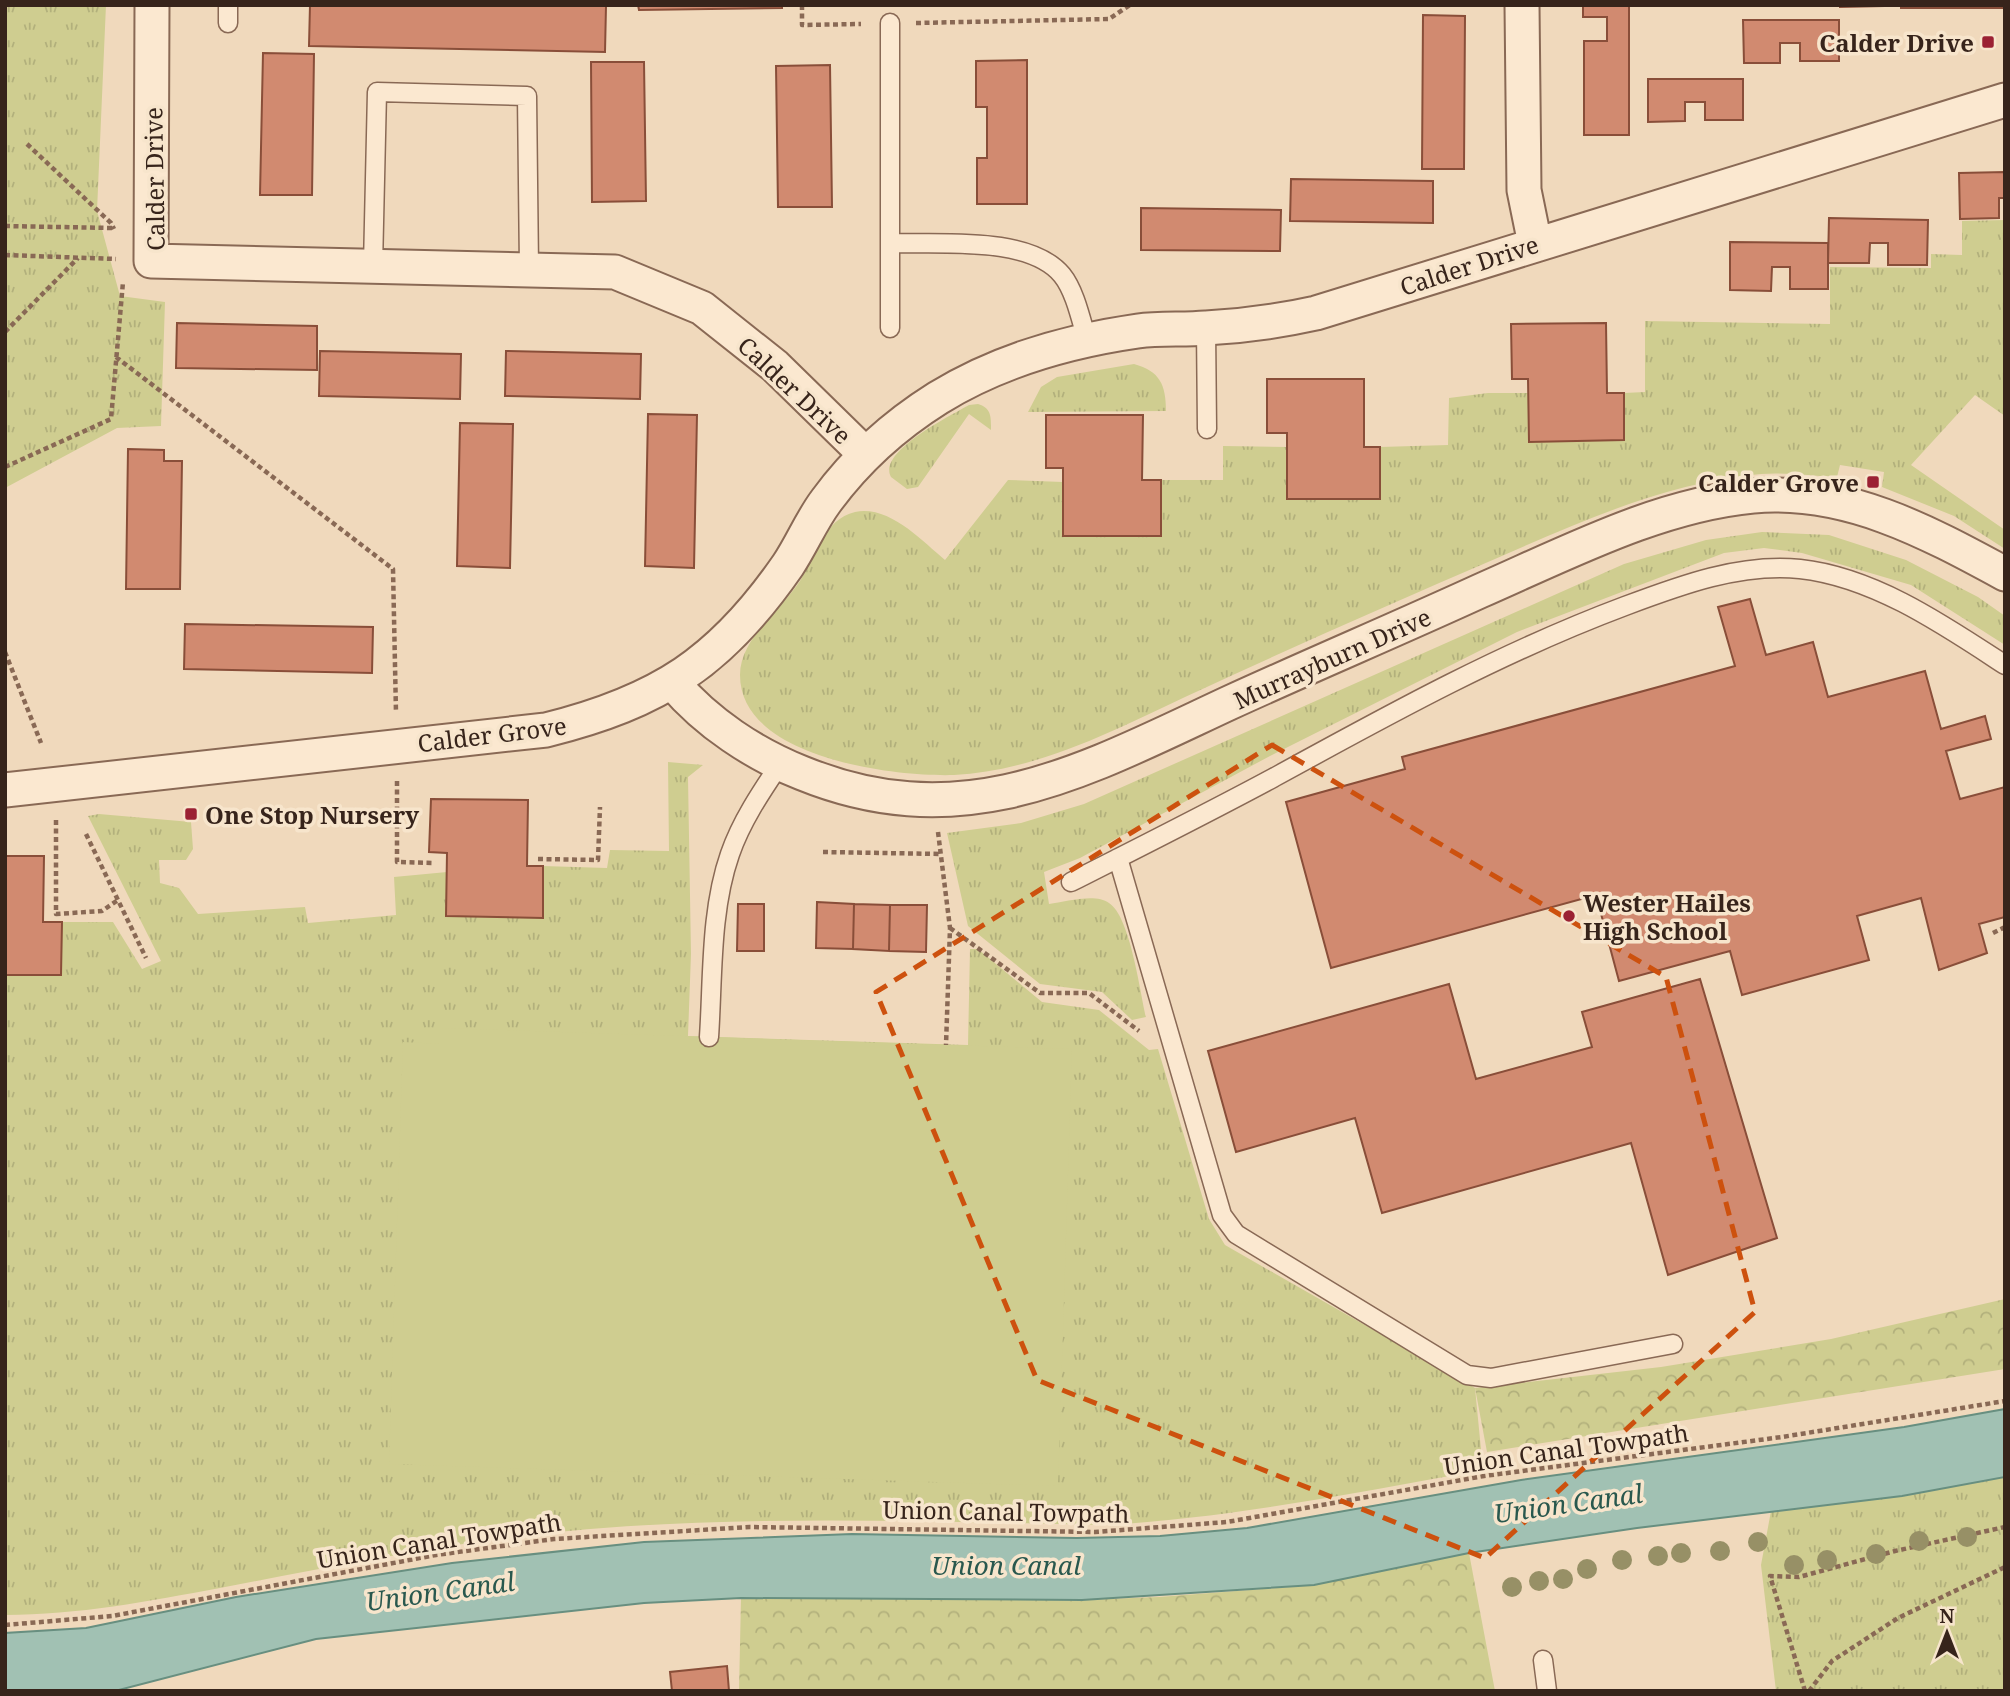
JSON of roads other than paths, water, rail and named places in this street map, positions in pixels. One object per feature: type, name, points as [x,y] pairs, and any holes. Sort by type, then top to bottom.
[{"type":"street","name":"Calder Drive","points":[[152,5],[138,260],[615,272],[702,308],[775,366],[865,454],[937,399],[976,377],[1013,361],[1087,340],[1140,331],[1276,322],[1317,313],[2005,100]]},
{"type":"street","points":[[1522,5],[1524,190],[1535,244]]},
{"type":"street","name":"Calder Grove","points":[[5,790],[546,730],[597,718],[673,683],[715,650],[753,610],[788,564],[824,503],[865,454]]},
{"type":"street","name":"Murrayburn Drive","points":[[673,683],[716,725],[780,764],[832,785],[878,796],[932,800],[981,798],[1080,772],[1566,553],[1695,506],[1754,496],[1810,498],[1853,505],[1934,536],[2005,574]]},
{"type":"lane","points":[[890,23],[890,328]]},
{"type":"lane","points":[[373,266],[377,92],[527,96],[529,268]]},
{"type":"lane","points":[[890,243],[998,247],[1039,255],[1063,275],[1087,340]]},
{"type":"lane","points":[[1206,328],[1208,429]]},
{"type":"lane","points":[[1071,882],[1492,662],[1555,632],[1667,590],[1727,574],[1776,568],[1828,575],[1909,607],[1947,627],[2005,665]]},
{"type":"lane","points":[[709,1037],[723,879],[736,841],[759,795],[780,764]]},
{"type":"lane","points":[[1118,858],[1222,1215],[1236,1234],[1466,1375],[1491,1378],[1673,1344]]},
{"type":"lane","points":[[1543,1660],[1547,1691]]},
{"type":"water","name":"Union Canal","points":[[2005,1409],[2005,1477],[1902,1496],[1637,1528],[1469,1553],[1314,1585],[1082,1600],[741,1598],[644,1603],[316,1639],[115,1691],[5,1691],[5,1633],[86,1628],[236,1597],[452,1563],[644,1542],[852,1534],[1077,1538],[1160,1536],[1247,1528],[1521,1480],[1904,1427]]},
{"type":"place","name":"Calder Drive","points":[[1988,42]]},
{"type":"place","name":"Calder Grove","points":[[1873,482]]},
{"type":"place","name":"One Stop Nursery","points":[[191,814]]},
{"type":"place","name":"Wester Hailes High School","points":[[1569,916]]}]
